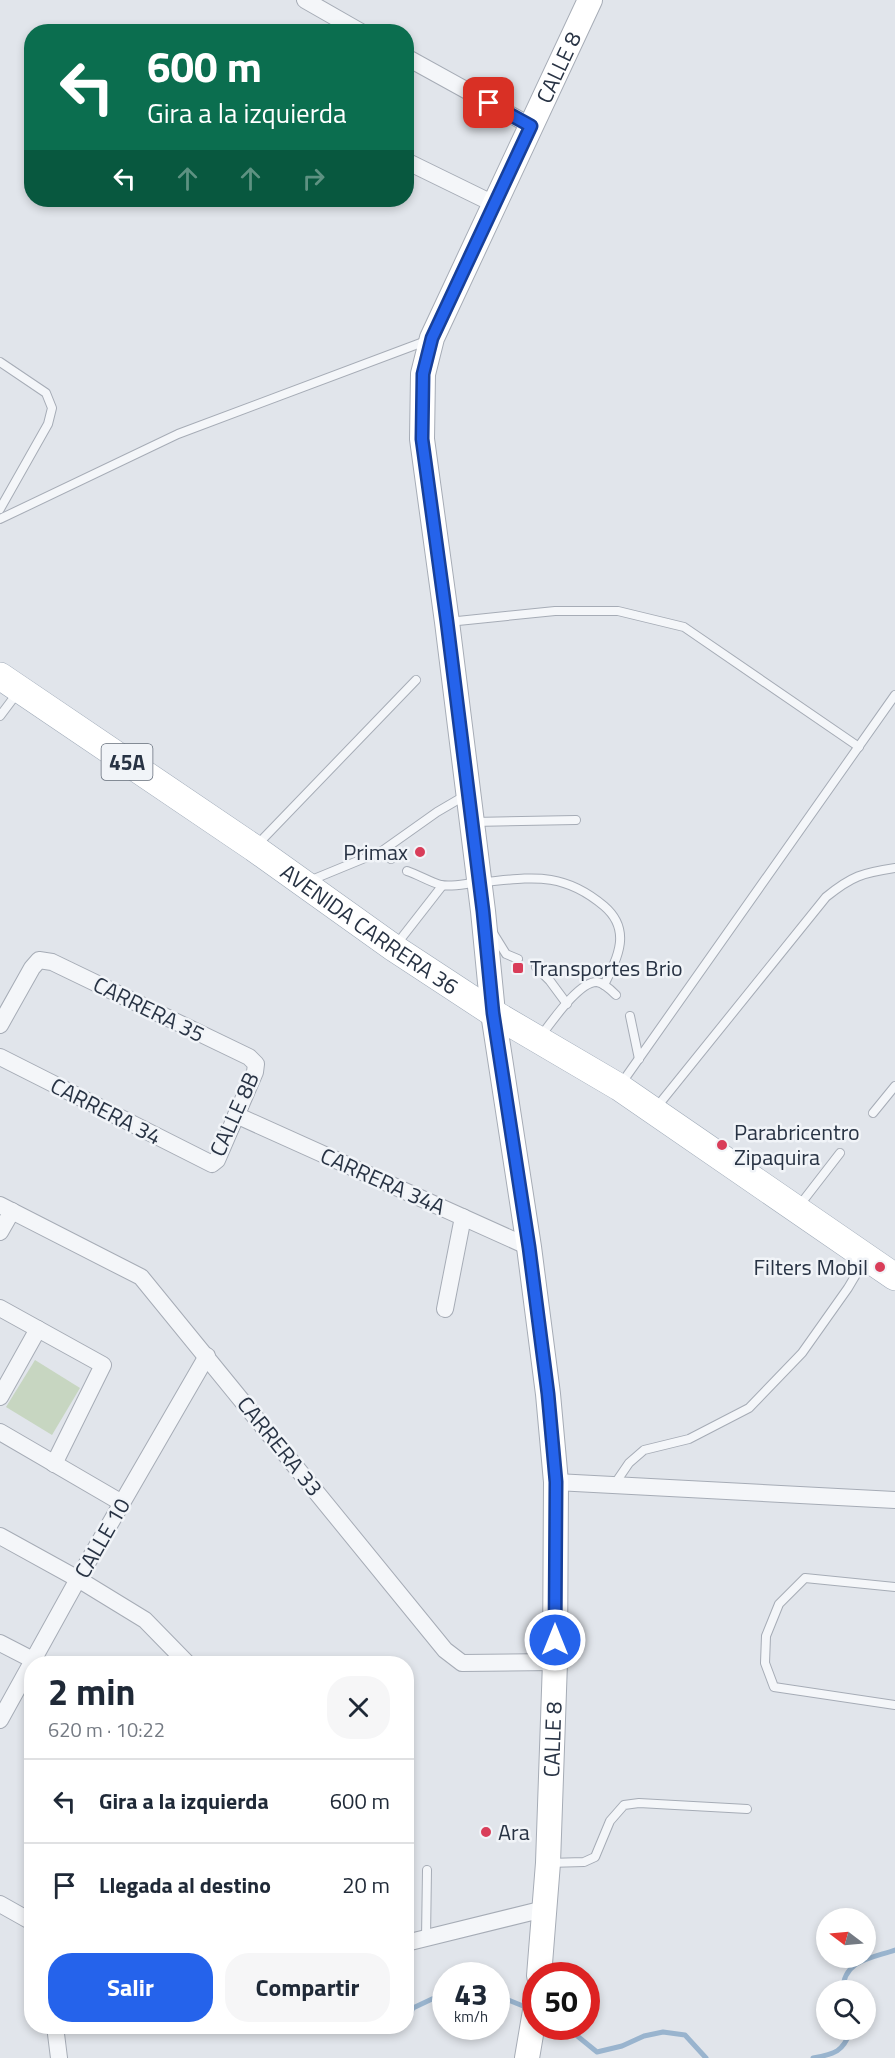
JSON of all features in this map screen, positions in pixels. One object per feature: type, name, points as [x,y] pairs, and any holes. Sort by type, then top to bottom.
[{"type":"main road","name":"CALLE 8","points":[[540,1962],[548,1863],[555,1662],[556,1482],[548,1394],[529,1247],[493,1013],[472,822],[422,439],[423,374],[432,338],[590,0]]},
{"type":"main road","name":"AVENIDA CARRERA 36","points":[[10,683],[254,848],[394,948],[493,1013],[619,1087],[866,1257],[893,1271]]},
{"type":"street","points":[[305,0],[347,24]]},
{"type":"street","points":[[414,61],[531,126]]},
{"type":"street","points":[[414,165],[494,204]]},
{"type":"street","name":"CARRERA 35","points":[[0,1025],[32,968],[39,960],[52,962],[249,1058],[256,1064]]},
{"type":"street","name":"CARRERA 34","points":[[0,1057],[212,1164]]},
{"type":"street","name":"CALLE 8B","points":[[212,1164],[217,1160],[255,1072],[256,1064]]},
{"type":"street","name":"CARRERA 34A","points":[[236,1115],[529,1247]]},
{"type":"street","points":[[0,1232],[6,1208]]},
{"type":"street","name":"CARRERA 33","points":[[6,1208],[141,1277],[445,1650],[462,1663],[555,1662]]},
{"type":"street","points":[[446,1310],[463,1217]]},
{"type":"street","points":[[0,1308],[103,1365],[54,1464]]},
{"type":"street","points":[[0,1397],[38,1329]]},
{"type":"street","name":"CALLE 10","points":[[35,1656],[207,1356]]},
{"type":"street","points":[[0,1432],[122,1503]]},
{"type":"street","points":[[556,1482],[895,1500]]},
{"type":"street","points":[[0,1536],[78,1579],[145,1620],[180,1656]]},
{"type":"street","points":[[0,1643],[25,1656]]},
{"type":"street","name":"CALLE 10","points":[[0,1720],[24,1676]]},
{"type":"street","points":[[0,1904],[24,1918]]},
{"type":"street","points":[[414,1940],[544,1909]]},
{"type":"street","points":[[56,2034],[59,2058]]},
{"type":"lane","points":[[0,519],[178,434],[432,338]]},
{"type":"lane","points":[[0,362],[46,393],[52,408],[48,424],[0,509]]},
{"type":"lane","points":[[447,622],[555,611],[618,611],[684,627],[859,747]]},
{"type":"lane","points":[[254,848],[416,680]]},
{"type":"lane","points":[[0,716],[10,683]]},
{"type":"lane","points":[[619,1087],[895,695]]},
{"type":"lane","points":[[303,884],[382,850],[437,812],[468,794]]},
{"type":"lane","points":[[472,822],[576,820]]},
{"type":"lane","points":[[382,850],[391,859]]},
{"type":"lane","points":[[653,1110],[826,897],[845,881],[864,873],[895,868]]},
{"type":"lane","points":[[407,871],[442,885],[542,877],[566,883],[593,897],[610,912],[619,927],[621,941],[616,960],[604,985]]},
{"type":"lane","points":[[394,948],[442,885]]},
{"type":"lane","points":[[483,911],[497,942],[506,954],[518,959]]},
{"type":"lane","points":[[536,967],[567,1004]]},
{"type":"lane","points":[[538,1040],[582,986],[596,982],[604,985],[616,995]]},
{"type":"lane","points":[[630,1016],[639,1059]]},
{"type":"lane","points":[[873,1113],[895,1086]]},
{"type":"lane","points":[[797,1209],[840,1153]]},
{"type":"lane","points":[[614,1485],[629,1463],[644,1450],[689,1439],[749,1408],[802,1353],[848,1288],[866,1257]]},
{"type":"lane","points":[[895,1587],[805,1578],[779,1604],[766,1636],[765,1663],[774,1687],[895,1705]]},
{"type":"lane","points":[[548,1863],[584,1863],[595,1857],[610,1821],[624,1805],[639,1803],[747,1809]]},
{"type":"lane","points":[[426,1938],[427,1870]]},
{"type":"green space","points":[[35,1360],[80,1388],[52,1435],[6,1407]]},
{"type":"waterway","points":[[844,1980],[853,1966],[868,1958],[895,1950]]},
{"type":"waterway","points":[[414,2008],[432,1999]]},
{"type":"waterway","points":[[510,2001],[522,2006]]},
{"type":"waterway","points":[[582,2040],[597,2052],[663,2032],[685,2035],[706,2058]]},
{"type":"waterway","points":[[813,2058],[837,2051],[846,2040]]},
{"type":"place","name":"Primax","points":[[420,852]]},
{"type":"place","name":"Transportes Brio","points":[[518,968]]},
{"type":"place","name":"Parabricentro Zipaquira","points":[[722,1145]]},
{"type":"place","name":"Filters Mobil","points":[[880,1267]]},
{"type":"place","name":"Ara","points":[[486,1832]]},
{"type":"route","points":[[489,103],[531,126],[432,338],[423,374],[422,439],[483,911],[493,1013],[529,1247],[548,1394],[556,1482],[555,1640]]}]
